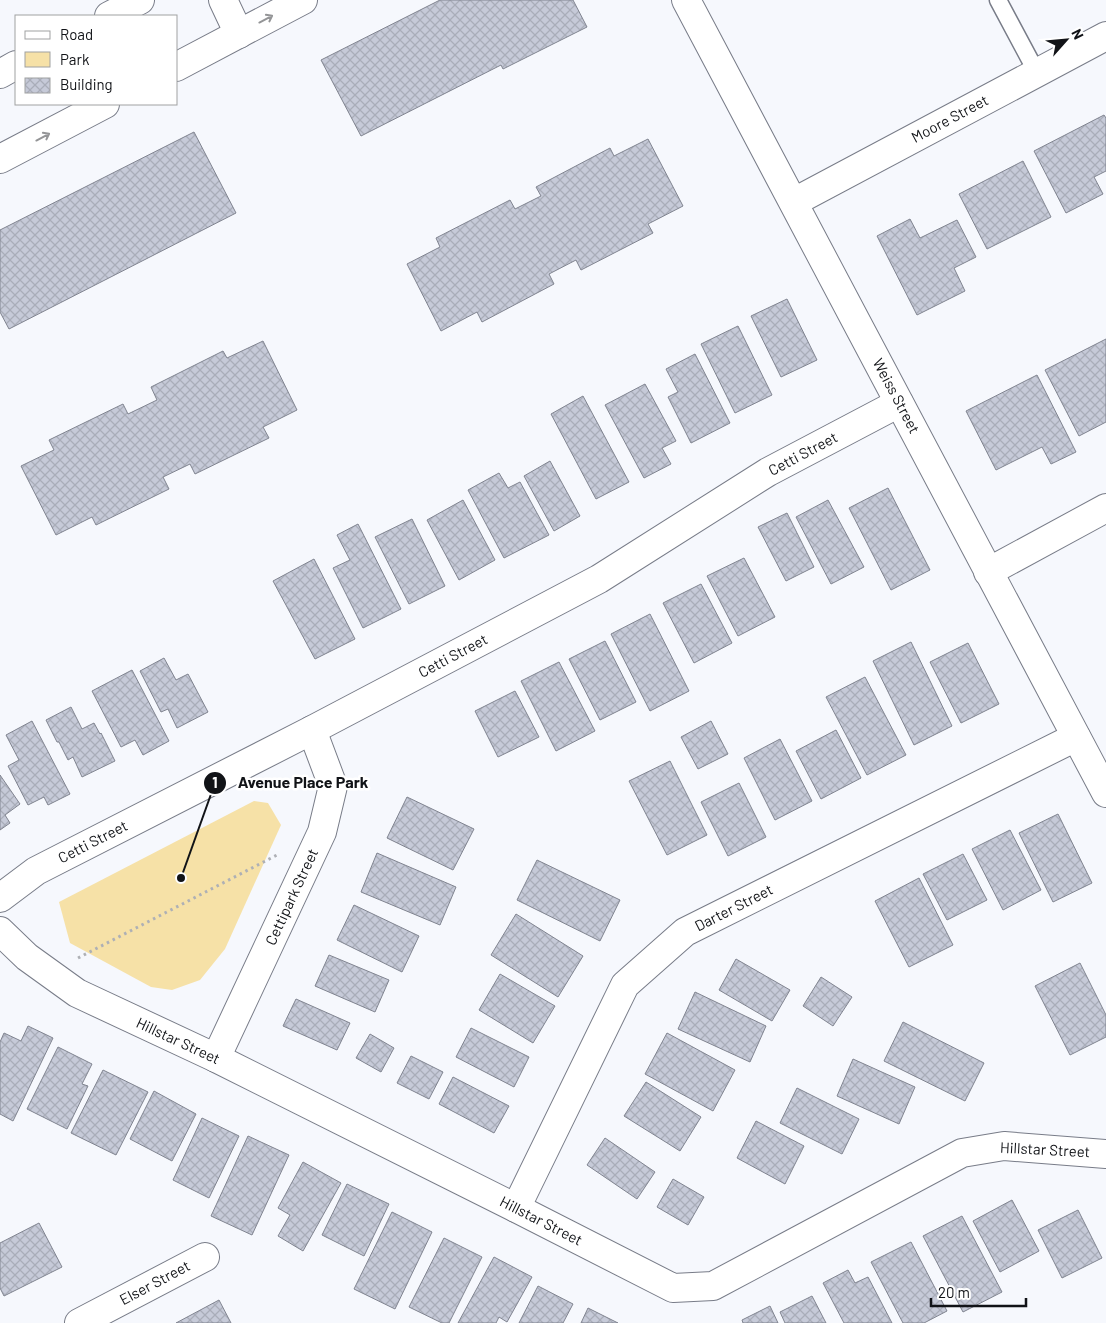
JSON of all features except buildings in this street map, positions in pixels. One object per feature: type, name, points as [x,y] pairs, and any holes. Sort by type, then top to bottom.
[{"type":"street","points":[[111,15],[140,0]]},
{"type":"street","points":[[223,0],[239,34]]},
{"type":"street","points":[[178,65],[303,0]]},
{"type":"street","name":"Weiss Street","points":[[686,0],[1106,793]]},
{"type":"street","name":"Moore Street","points":[[794,202],[1106,36]]},
{"type":"street","points":[[0,74],[15,66]]},
{"type":"street","points":[[0,159],[104,105]]},
{"type":"street","name":"Cetti Street","points":[[0,898],[36,871],[312,730],[599,579],[768,472],[899,403]]},
{"type":"street","points":[[988,572],[1106,508]]},
{"type":"street","name":"Cettipark Street","points":[[216,1058],[322,832],[332,786],[312,730]]},
{"type":"street","name":"Darter Street","points":[[516,1208],[625,985],[685,932],[1076,737]]},
{"type":"street","name":"Hillstar Street","points":[[0,931],[26,957],[77,993],[216,1058],[673,1288],[714,1286],[962,1153],[1004,1146],[1106,1154]]},
{"type":"street","name":"Elser Street","points":[[78,1323],[205,1257]]},
{"type":"lane","points":[[998,0],[1037,73]]},
{"type":"path","points":[[50,974],[278,855]]},
{"type":"green space","points":[[254,801],[268,803],[281,825],[225,949],[200,980],[172,990],[151,987],[70,943],[59,902]]},
{"type":"place","name":"Avenue Place Park","points":[[181,878]]}]
